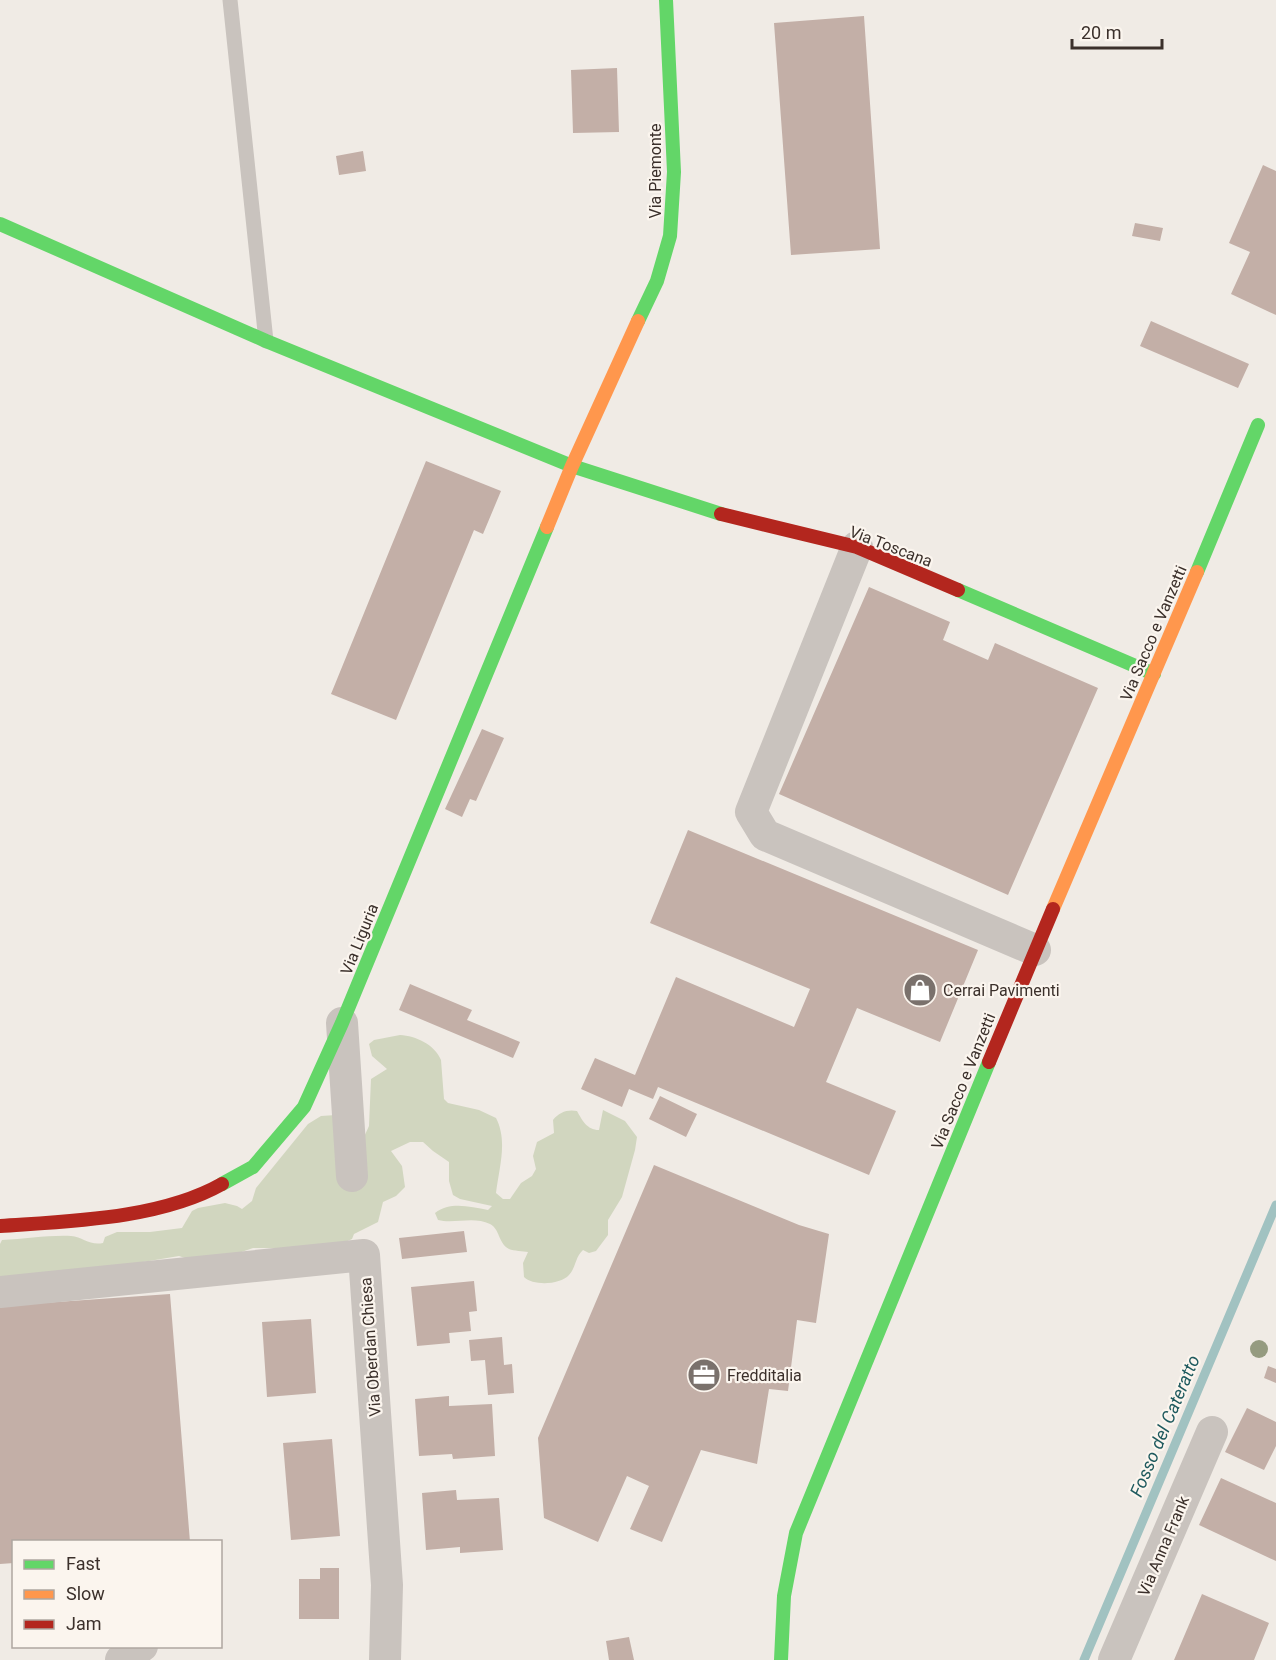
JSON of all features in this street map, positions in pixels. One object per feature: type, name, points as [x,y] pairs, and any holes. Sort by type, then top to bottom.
[{"type":"street","name":"Via Piemonte","points":[[572,466],[657,281],[670,236],[674,172],[666,0]]},
{"type":"street","name":"Via Toscana","points":[[0,224],[266,341],[572,466],[705,510],[857,547],[1154,674]]},
{"type":"street","name":"Via Sacco e Vanzetti","points":[[781,1660],[781,1603],[785,1573],[796,1533],[1035,950],[1258,425]]},
{"type":"street","name":"Via Liguria","points":[[0,1226],[83,1220],[171,1206],[212,1190],[253,1167],[304,1107],[342,1023],[572,466]]},
{"type":"street","points":[[857,547],[751,812],[765,835],[1035,950]]},
{"type":"street","points":[[342,1023],[352,1176]]},
{"type":"street","name":"Via Oberdan Chiesa","points":[[0,1292],[364,1255],[387,1585],[385,1660]]},
{"type":"street","name":"Via Anna Frank","points":[[1114,1660],[1212,1432]]},
{"type":"street","points":[[121,1660],[140,1648]]},
{"type":"lane","points":[[230,0],[266,341]]},
{"type":"green space","points":[[400,1035],[424,1042],[438,1054],[441,1060],[444,1099],[448,1103],[479,1110],[496,1118],[500,1127],[502,1145],[496,1193],[503,1199],[510,1199],[521,1183],[532,1176],[536,1169],[533,1156],[537,1142],[554,1133],[553,1120],[561,1113],[577,1111],[588,1126],[599,1130],[603,1110],[625,1121],[637,1137],[622,1197],[608,1220],[608,1235],[596,1251],[589,1253],[583,1250],[571,1272],[565,1278],[540,1283],[528,1280],[524,1277],[523,1263],[528,1252],[509,1249],[490,1224],[477,1221],[438,1220],[435,1213],[448,1207],[461,1206],[488,1210],[492,1206],[460,1199],[453,1195],[449,1181],[449,1162],[423,1142],[410,1142],[391,1151],[402,1166],[405,1187],[396,1196],[383,1202],[378,1222],[354,1234],[352,1239],[345,1242],[296,1252],[274,1248],[253,1248],[227,1257],[185,1258],[179,1256],[125,1265],[0,1278],[2,1240],[71,1236],[98,1244],[103,1243],[105,1237],[117,1232],[150,1232],[182,1228],[192,1211],[198,1208],[225,1203],[242,1209],[252,1201],[256,1188],[308,1124],[321,1116],[336,1115],[363,1139],[369,1126],[371,1079],[387,1069],[372,1056],[369,1044],[374,1040]]},
{"type":"building","points":[[864,16],[880,249],[791,255],[774,23]]},
{"type":"building","points":[[617,68],[619,132],[573,133],[571,70]]},
{"type":"building","points":[[363,151],[366,171],[339,175],[336,156]]},
{"type":"building","points":[[1263,165],[1276,171],[1276,315],[1231,294],[1250,252],[1229,243]]},
{"type":"building","points":[[1135,223],[1163,228],[1160,241],[1132,236]]},
{"type":"building","points":[[1151,321],[1249,364],[1238,388],[1140,346]]},
{"type":"building","points":[[426,461],[501,491],[483,534],[474,530],[396,720],[331,694]]},
{"type":"building","points":[[869,587],[950,622],[943,640],[988,660],[995,643],[1098,688],[1008,895],[779,794]]},
{"type":"building","points":[[482,729],[504,738],[476,801],[470,799],[462,817],[445,809]]},
{"type":"building","points":[[688,830],[978,950],[940,1042],[857,1008],[826,1082],[896,1111],[869,1175],[658,1087],[653,1099],[629,1089],[622,1107],[581,1089],[595,1058],[635,1075],[676,977],[794,1027],[810,989],[650,923]]},
{"type":"building","points":[[410,984],[472,1010],[467,1020],[520,1042],[513,1058],[399,1010]]},
{"type":"building","points":[[660,1096],[697,1114],[686,1137],[649,1119]]},
{"type":"building","points":[[654,1165],[799,1225],[829,1234],[816,1323],[797,1320],[788,1391],[769,1389],[757,1464],[701,1450],[662,1542],[630,1529],[649,1486],[627,1476],[598,1542],[544,1518],[538,1438]]},
{"type":"building","points":[[464,1231],[467,1252],[402,1259],[399,1238]]},
{"type":"building","points":[[474,1281],[477,1311],[469,1312],[471,1331],[449,1333],[450,1343],[417,1346],[411,1287]]},
{"type":"building","points":[[170,1294],[190,1540],[12,1540],[12,1563],[0,1564],[0,1306]]},
{"type":"building","points":[[311,1319],[316,1393],[267,1397],[262,1322]]},
{"type":"building","points":[[502,1337],[504,1365],[512,1364],[514,1393],[488,1395],[485,1360],[471,1361],[469,1340]]},
{"type":"building","points":[[1268,1366],[1276,1369],[1276,1383],[1264,1378]]},
{"type":"building","points":[[449,1396],[449,1406],[492,1404],[495,1456],[453,1459],[452,1454],[419,1456],[415,1399]]},
{"type":"building","points":[[1247,1408],[1276,1422],[1276,1446],[1264,1470],[1225,1452]]},
{"type":"building","points":[[332,1439],[340,1536],[291,1540],[283,1443]]},
{"type":"building","points":[[1221,1478],[1276,1503],[1276,1561],[1199,1525]]},
{"type":"building","points":[[456,1490],[457,1500],[499,1498],[503,1550],[460,1553],[460,1547],[426,1550],[422,1493]]},
{"type":"building","points":[[320,1568],[339,1568],[339,1619],[299,1619],[299,1579],[320,1579]]},
{"type":"building","points":[[1202,1594],[1269,1623],[1254,1660],[1174,1660]]},
{"type":"building","points":[[629,1637],[634,1660],[609,1660],[606,1641]]},
{"type":"waterway","name":"Fosso del Cateratto","points":[[1084,1660],[1276,1205]]},
{"type":"traffic: fast","points":[[638,321],[657,281],[670,236],[674,172],[666,0]]},
{"type":"traffic: fast","points":[[0,224],[266,341],[572,466],[721,514]]},
{"type":"traffic: fast","points":[[1197,572],[1258,425]]},
{"type":"traffic: fast","points":[[222,1184],[253,1167],[304,1107],[342,1023],[547,527]]},
{"type":"traffic: fast","points":[[958,590],[1154,674]]},
{"type":"traffic: fast","points":[[781,1660],[784,1596],[796,1533],[989,1062]]},
{"type":"traffic: slow","points":[[547,527],[638,321]]},
{"type":"traffic: slow","points":[[1053,909],[1197,572]]},
{"type":"traffic: jam","points":[[721,514],[857,547],[958,590]]},
{"type":"traffic: jam","points":[[989,1062],[1053,909]]},
{"type":"traffic: jam","points":[[0,1226],[85,1220],[143,1211],[198,1196],[222,1184]]},
{"type":"place","name":"Cerrai Pavimenti","points":[[920,990]]},
{"type":"place","name":"Fredditalia","points":[[704,1375]]}]
